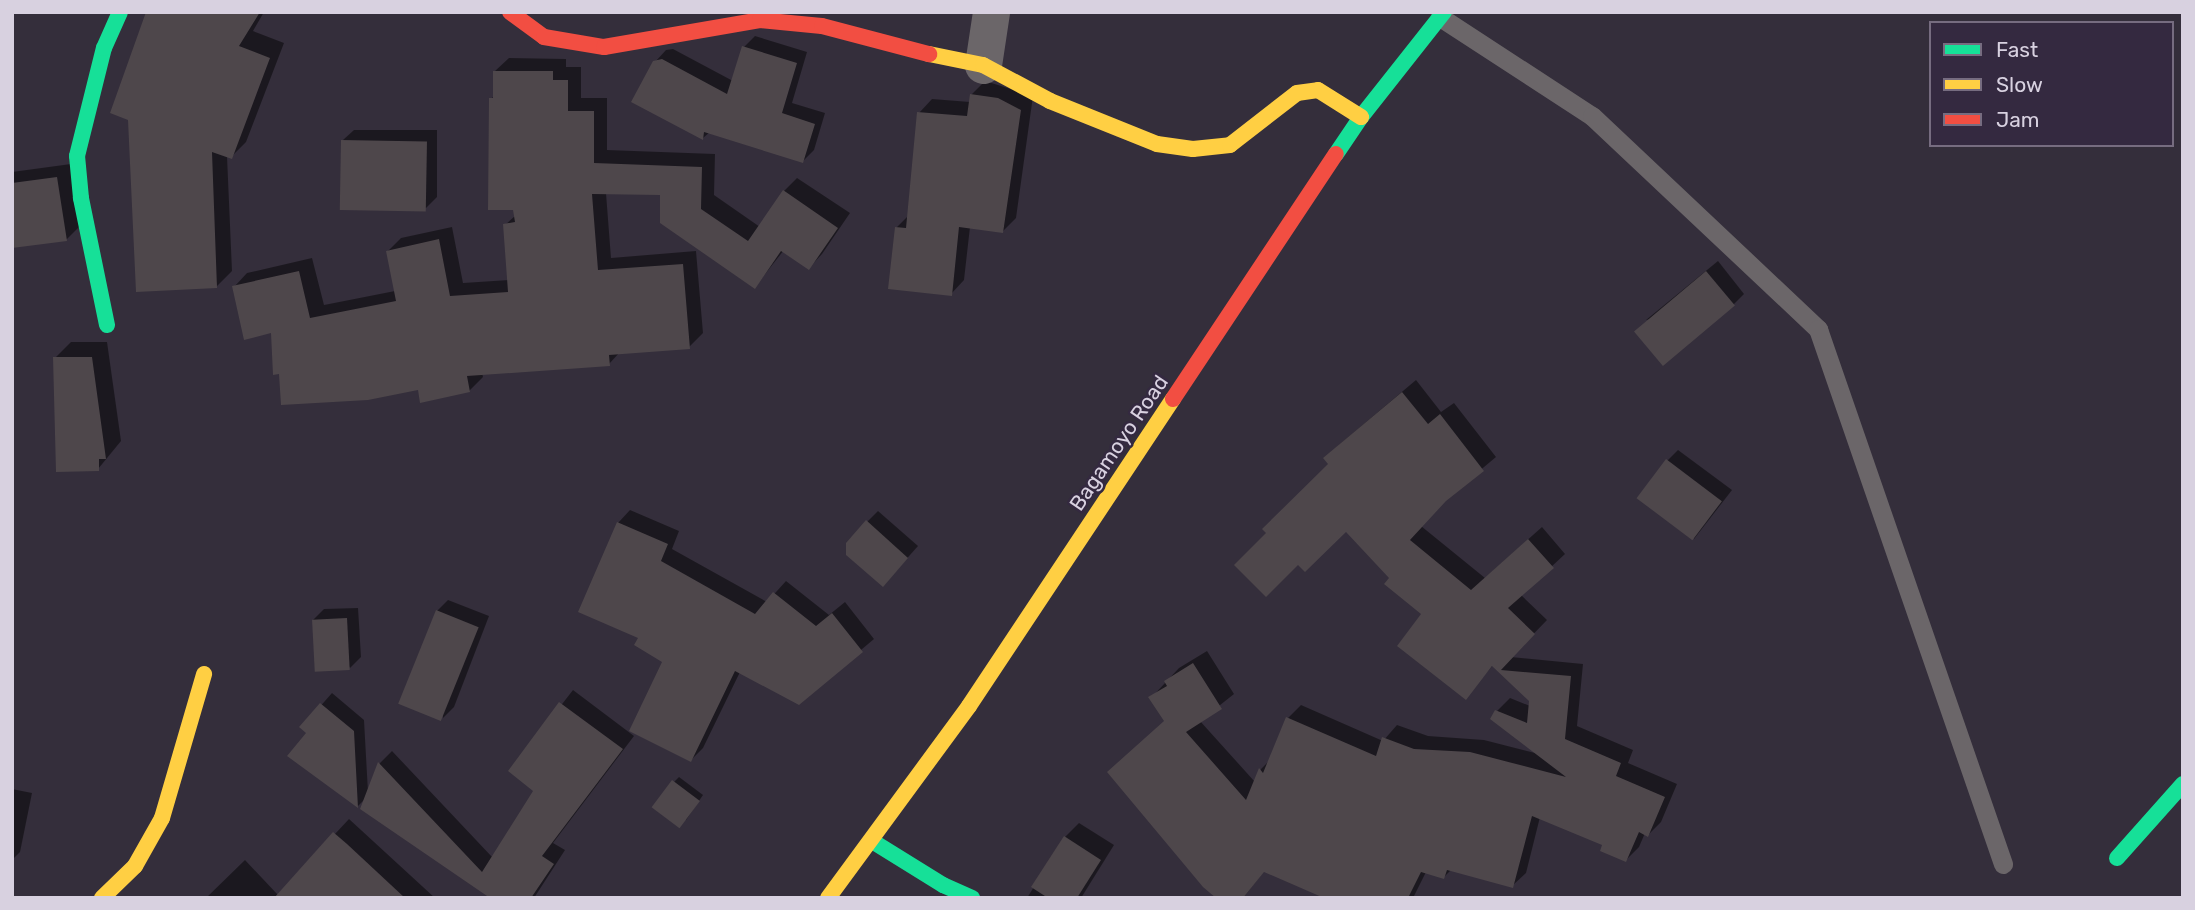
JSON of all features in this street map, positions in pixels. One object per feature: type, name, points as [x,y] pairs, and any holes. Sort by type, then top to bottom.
[{"type":"main road","points":[[107,325],[81,198],[78,156],[104,48],[120,12]]},
{"type":"main road","points":[[510,12],[544,37],[604,47],[760,20],[821,26],[900,48],[983,65],[1050,101],[1157,144],[1193,149],[1230,145],[1297,93],[1318,90],[1361,117]]},
{"type":"main road","name":"Bagamoyo Road","points":[[828,898],[969,706],[1361,117],[1442,15]]},
{"type":"main road","points":[[102,898],[135,866],[162,818],[204,674]]},
{"type":"main road","points":[[2117,858],[2183,784]]},
{"type":"main road","points":[[872,841],[950,893]]},
{"type":"street","points":[[983,65],[990,12]]},
{"type":"lane","points":[[1442,15],[1592,116],[1818,329],[2003,864]]},
{"type":"building","points":[[146,12],[260,12],[239,46],[270,58],[232,159],[212,152],[217,288],[136,292],[128,120],[110,113]]},
{"type":"building","points":[[742,46],[797,63],[782,113],[815,124],[803,163],[704,132],[703,140],[631,102],[653,61],[662,59],[727,94]]},
{"type":"building","points":[[493,71],[553,71],[553,80],[568,80],[568,111],[594,111],[594,163],[702,167],[701,209],[748,241],[783,190],[838,228],[809,270],[781,251],[755,289],[660,223],[660,195],[592,194],[598,270],[683,264],[690,349],[609,355],[610,366],[467,376],[470,392],[420,403],[418,390],[368,400],[281,405],[279,374],[273,375],[271,333],[244,340],[232,286],[299,271],[310,318],[396,301],[386,251],[439,239],[450,296],[508,292],[503,224],[515,222],[513,210],[488,210],[489,98],[493,98]]},
{"type":"building","points":[[970,94],[998,98],[1021,110],[1003,233],[959,227],[952,296],[888,289],[895,227],[906,228],[917,112],[967,116]]},
{"type":"building","points":[[341,140],[427,142],[426,211],[340,210]]},
{"type":"building","points":[[57,177],[67,241],[12,248],[12,183]]},
{"type":"building","points":[[1706,271],[1735,305],[1663,366],[1634,331]]},
{"type":"building","points":[[53,357],[92,357],[106,459],[99,459],[99,471],[56,472]]},
{"type":"building","points":[[1402,392],[1428,424],[1440,414],[1484,471],[1446,501],[1410,540],[1471,590],[1528,539],[1554,568],[1508,608],[1535,634],[1501,670],[1571,676],[1565,739],[1621,763],[1616,776],[1665,797],[1648,837],[1639,832],[1626,862],[1600,851],[1602,845],[1532,816],[1513,888],[1447,870],[1444,879],[1421,872],[1408,898],[1324,898],[1264,872],[1243,898],[1216,898],[1203,887],[1107,772],[1164,721],[1148,697],[1167,686],[1164,681],[1193,663],[1222,709],[1186,732],[1246,800],[1259,768],[1263,773],[1286,717],[1376,756],[1382,737],[1414,749],[1470,752],[1566,777],[1490,719],[1495,710],[1527,723],[1529,701],[1492,666],[1466,700],[1397,646],[1421,614],[1384,584],[1389,578],[1346,532],[1305,572],[1298,565],[1266,597],[1234,565],[1266,533],[1262,529],[1328,464],[1323,458]]},
{"type":"building","points":[[1666,459],[1722,501],[1692,540],[1637,498]]},
{"type":"building","points":[[866,520],[908,558],[883,587],[846,555],[846,543]]},
{"type":"building","points":[[617,522],[668,544],[661,561],[755,614],[773,592],[816,626],[832,613],[863,652],[799,705],[735,671],[691,762],[629,731],[662,662],[634,645],[638,638],[578,612]]},
{"type":"building","points":[[436,610],[479,627],[441,721],[398,704]]},
{"type":"building","points":[[347,618],[350,670],[315,672],[312,620]]},
{"type":"building","points":[[559,702],[623,749],[542,856],[554,864],[531,898],[490,898],[360,809],[378,762],[482,872],[533,791],[508,771]]},
{"type":"building","points":[[320,703],[354,731],[358,808],[287,756],[306,733],[299,727]]},
{"type":"building","points":[[672,780],[700,801],[679,828],[652,807]]},
{"type":"building","points":[[333,832],[347,844],[405,898],[274,898]]},
{"type":"building","points":[[1064,836],[1101,860],[1077,898],[1048,898],[1031,887]]},
{"type":"traffic: fast","points":[[107,325],[81,198],[77,156],[104,48],[120,12]]},
{"type":"traffic: fast","points":[[1336,154],[1361,117],[1444,12]]},
{"type":"traffic: fast","points":[[2117,858],[2183,784]]},
{"type":"traffic: fast","points":[[872,841],[943,885],[972,898]]},
{"type":"traffic: slow","points":[[929,54],[983,65],[1050,101],[1157,144],[1193,149],[1230,145],[1297,93],[1318,90],[1361,117]]},
{"type":"traffic: slow","points":[[828,898],[969,706],[1173,399]]},
{"type":"traffic: slow","points":[[102,898],[135,866],[162,818],[204,674]]},
{"type":"traffic: jam","points":[[510,12],[544,37],[604,47],[760,20],[822,26],[929,54]]},
{"type":"traffic: jam","points":[[1173,399],[1336,154]]}]
